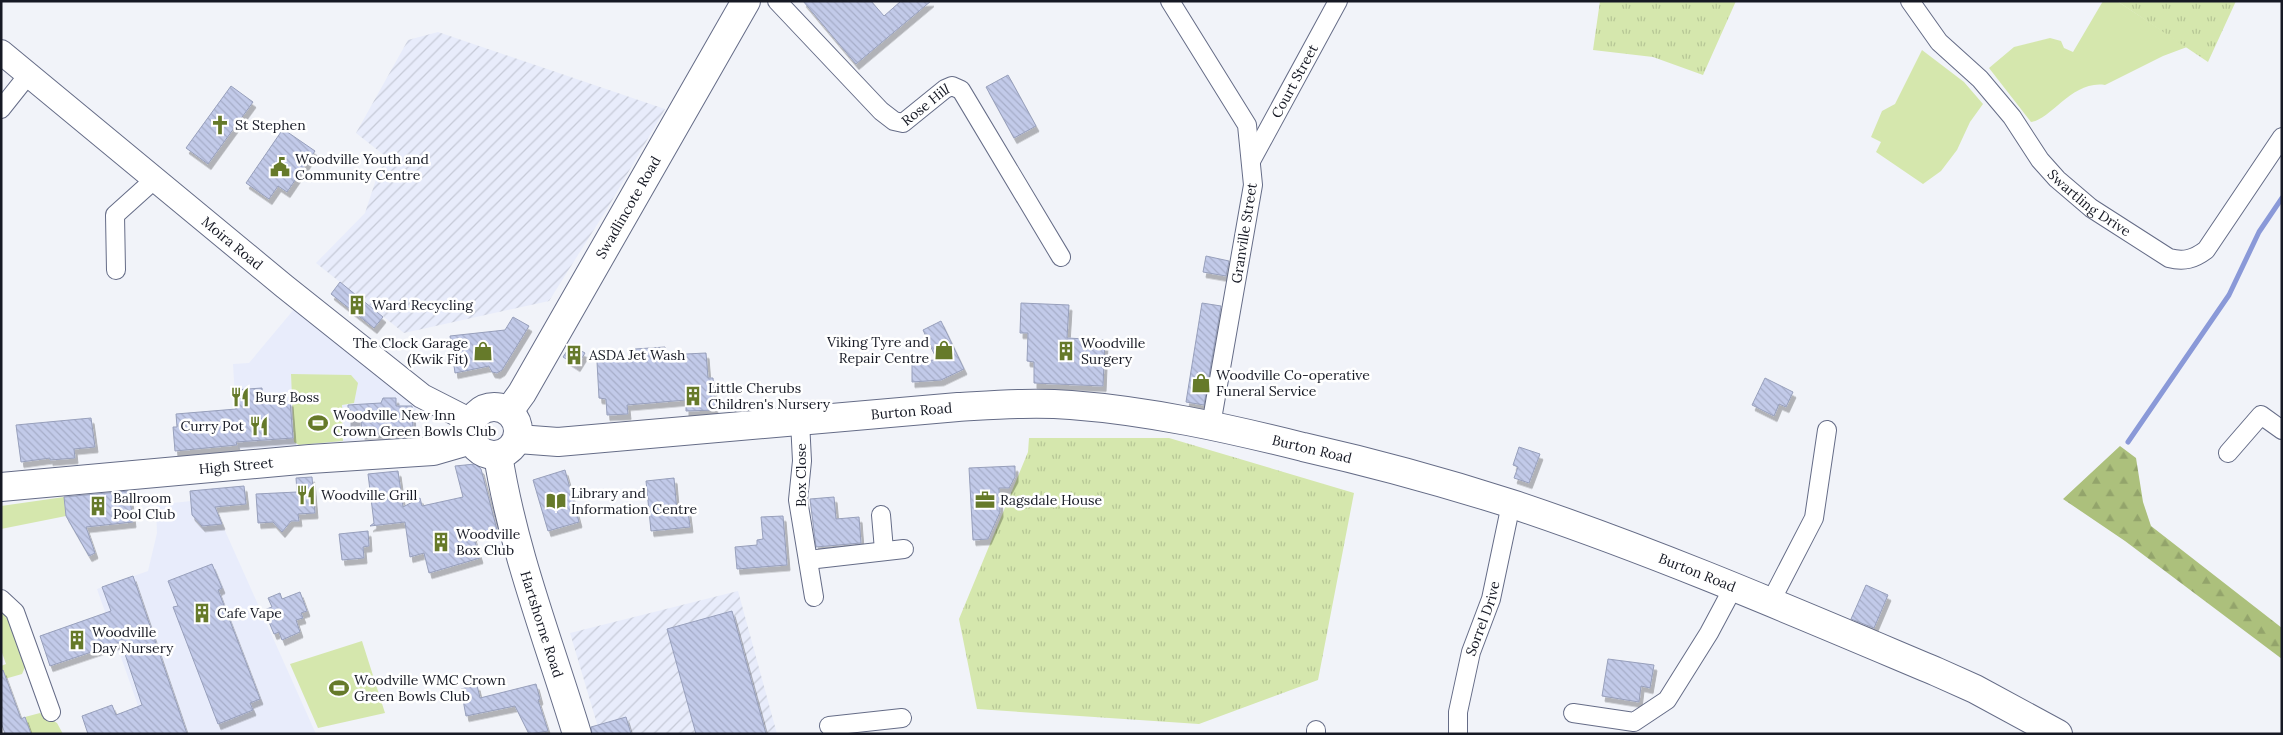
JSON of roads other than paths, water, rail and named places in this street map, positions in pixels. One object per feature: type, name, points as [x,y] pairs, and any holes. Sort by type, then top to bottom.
[{"type":"main road","name":"Swadlincote Road","points":[[509,411],[522,393],[746,1]]},
{"type":"main road","name":"Burton Road","points":[[508,447],[800,420],[1018,404],[1070,405],[1131,412],[1211,425],[1377,464],[1512,504],[1627,545],[1975,689],[2058,734]]},
{"type":"main road","points":[[500,407],[509,411],[515,418],[518,429],[508,447],[487,454],[479,450],[471,431],[477,413],[484,408],[500,407]]},
{"type":"main road","name":"High Street","points":[[1,487],[300,460],[433,451],[471,431]]},
{"type":"main road","name":"Hartshorne Road","points":[[508,447],[503,486],[534,604],[577,734]]},
{"type":"street","name":"Rose Hill","points":[[777,1],[894,122],[903,123],[945,89],[952,86],[961,90],[1061,257]]},
{"type":"street","name":"Granville Street","points":[[1170,1],[1248,125],[1253,185],[1211,425]]},
{"type":"street","name":"Court Street","points":[[1251,161],[1338,1]]},
{"type":"street","name":"Swartling Drive","points":[[1910,1],[1939,42],[1980,79],[2012,117],[2030,146],[2057,179],[2091,208],[2170,258],[2176,260],[2191,259],[2206,250],[2282,137]]},
{"type":"street","name":"Moira Road","points":[[1,52],[284,286],[422,396],[471,431]]},
{"type":"street","points":[[1,109],[28,75]]},
{"type":"street","points":[[116,270],[115,215],[155,179]]},
{"type":"street","points":[[2228,453],[2261,415],[2282,430]]},
{"type":"street","name":"Box Close","points":[[800,420],[802,461],[798,500],[814,596]]},
{"type":"street","points":[[1770,603],[1814,518],[1826,430]]},
{"type":"street","name":"Sorrel Drive","points":[[1458,734],[1458,712],[1471,652],[1490,599],[1512,504]]},
{"type":"street","points":[[881,515],[884,550]]},
{"type":"street","points":[[808,560],[904,549]]},
{"type":"street","points":[[1573,713],[1634,722],[1667,700],[1710,633],[1734,588]]},
{"type":"street","points":[[1,599],[15,612],[51,712]]},
{"type":"street","points":[[829,726],[855,729],[902,718]]},
{"type":"waterway","points":[[2128,442],[2229,295],[2259,232],[2282,198]]},
{"type":"place","name":"St Stephen","points":[[220,125]]},
{"type":"place","name":"Woodville Youth and Community Centre","points":[[280,167]]},
{"type":"place","name":"Ward Recycling","points":[[357,305]]},
{"type":"place","name":"Viking Tyre and Repair Centre","points":[[944,350]]},
{"type":"place","name":"The Clock Garage (Kwik Fit)","points":[[483,351]]},
{"type":"place","name":"Woodville Surgery","points":[[1066,351]]},
{"type":"place","name":"ASDA Jet Wash","points":[[574,355]]},
{"type":"place","name":"Woodville Co-operative Funeral Service","points":[[1201,383]]},
{"type":"place","name":"Little Cherubs Children's Nursery","points":[[693,396]]},
{"type":"place","name":"Burg Boss","points":[[240,397]]},
{"type":"place","name":"Woodville New Inn Crown Green Bowls Club","points":[[318,423]]},
{"type":"place","name":"Curry Pot","points":[[259,426]]},
{"type":"place","name":"Woodville Grill","points":[[306,495]]},
{"type":"place","name":"Ragsdale House","points":[[985,500]]},
{"type":"place","name":"Library and Information Centre","points":[[556,501]]},
{"type":"place","name":"Ballroom Pool Club","points":[[98,506]]},
{"type":"place","name":"Woodville Box Club","points":[[441,542]]},
{"type":"place","name":"Cafe Vape","points":[[202,613]]},
{"type":"place","name":"Woodville Day Nursery","points":[[77,640]]},
{"type":"place","name":"Woodville WMC Crown Green Bowls Club","points":[[339,688]]}]
